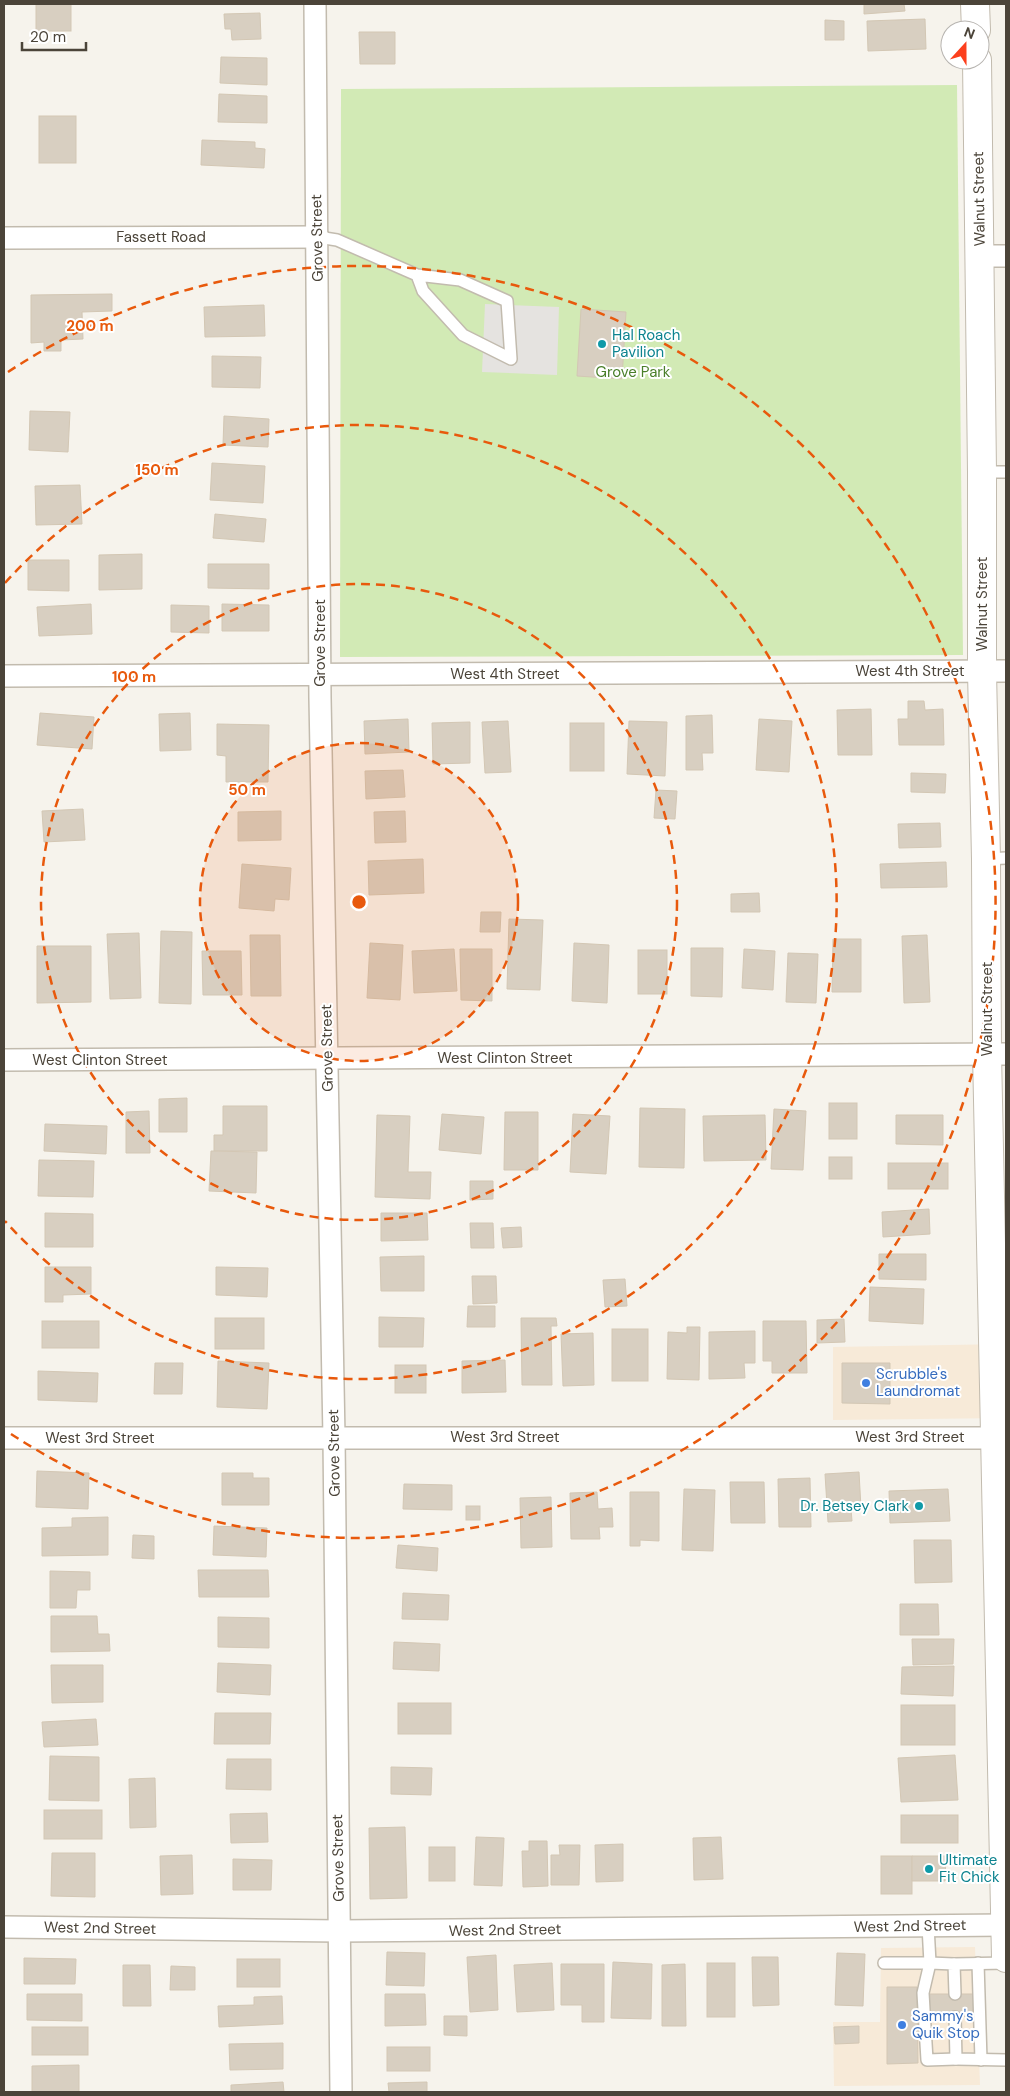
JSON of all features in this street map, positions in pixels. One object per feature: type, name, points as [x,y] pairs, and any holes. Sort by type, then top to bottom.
[{"type":"street","name":"Grove Street","points":[[314,4],[318,237],[320,675],[334,1437],[341,2092]]},
{"type":"street","points":[[975,4],[976,20]]},
{"type":"street","name":"Walnut Street","points":[[977,70],[979,256],[994,472],[996,1054],[1006,1958]]},
{"type":"street","name":"Fassett Road","points":[[4,238],[318,237]]},
{"type":"street","points":[[979,256],[1006,256]]},
{"type":"street","name":"West 4th Street","points":[[4,676],[994,671]]},
{"type":"street","name":"West Clinton Street","points":[[4,1060],[950,1056],[996,1054]]},
{"type":"street","name":"West 3rd Street","points":[[4,1438],[1001,1438]]},
{"type":"street","name":"West 2nd Street","points":[[4,1927],[339,1931],[1006,1925]]},
{"type":"lane","points":[[318,237],[337,240],[417,275],[460,280],[507,301],[511,359],[463,335],[423,291],[417,275]]},
{"type":"lane","points":[[928,1926],[930,1963],[923,1993],[927,2060],[1006,2060]]},
{"type":"lane","points":[[884,1963],[1006,1963]]},
{"type":"lane","points":[[954,1964],[954,1994]]},
{"type":"lane","points":[[978,1964],[980,2060]]},
{"type":"lane","points":[[955,2017],[956,2059]]},
{"type":"shaded area","points":[[485,304],[559,307],[557,375],[482,372]]},
{"type":"shaded area","points":[[1006,1344],[1006,1418],[833,1420],[833,1347]]},
{"type":"shaded area","points":[[975,1947],[980,2085],[834,2086],[833,2022],[880,2022],[881,1948]]},
{"type":"green space","name":"Grove Park","points":[[957,85],[963,655],[340,657],[341,89]]},
{"type":"building","points":[[36,4],[71,4],[71,31],[36,31]]},
{"type":"building","points":[[864,4],[904,4],[905,11],[864,14]]},
{"type":"building","points":[[260,13],[261,39],[232,40],[231,29],[225,29],[224,14]]},
{"type":"building","points":[[925,19],[926,49],[868,51],[867,21]]},
{"type":"building","points":[[825,20],[844,21],[844,40],[825,40]]},
{"type":"building","points":[[359,32],[395,32],[395,64],[360,64]]},
{"type":"building","points":[[221,57],[267,58],[267,85],[220,83]]},
{"type":"building","points":[[219,94],[267,96],[267,123],[218,122]]},
{"type":"building","points":[[39,116],[76,116],[76,163],[39,163]]},
{"type":"building","points":[[202,140],[255,142],[255,148],[265,149],[264,168],[201,165]]},
{"type":"building","points":[[112,294],[112,311],[82,312],[83,339],[61,340],[61,351],[44,351],[44,342],[31,343],[31,295]]},
{"type":"building","points":[[264,305],[265,336],[205,337],[204,307]]},
{"type":"building","name":"Hal Roach Pavilion","points":[[581,309],[626,312],[622,379],[577,376]]},
{"type":"building","points":[[212,356],[261,357],[260,388],[212,387]]},
{"type":"building","points":[[30,411],[70,412],[68,452],[29,450]]},
{"type":"building","points":[[224,416],[269,419],[268,447],[223,445]]},
{"type":"building","points":[[212,463],[265,466],[263,503],[210,500]]},
{"type":"building","points":[[80,485],[82,524],[36,525],[35,486]]},
{"type":"building","points":[[215,514],[266,519],[264,542],[213,538]]},
{"type":"building","points":[[142,554],[142,589],[99,590],[99,555]]},
{"type":"building","points":[[28,560],[69,560],[69,591],[28,590]]},
{"type":"building","points":[[208,564],[269,564],[269,589],[208,588]]},
{"type":"building","points":[[91,604],[92,634],[39,636],[37,607]]},
{"type":"building","points":[[222,604],[269,605],[269,631],[222,631]]},
{"type":"building","points":[[171,605],[209,606],[209,633],[171,632]]},
{"type":"building","points":[[908,701],[924,701],[925,710],[943,709],[944,745],[899,745],[898,719],[908,719]]},
{"type":"building","points":[[871,709],[872,755],[838,755],[837,710]]},
{"type":"building","points":[[40,713],[94,717],[92,749],[37,745]]},
{"type":"building","points":[[190,713],[191,750],[160,751],[159,714]]},
{"type":"building","points":[[712,715],[713,753],[702,753],[703,770],[686,770],[686,716]]},
{"type":"building","points":[[408,719],[409,752],[365,754],[364,721]]},
{"type":"building","points":[[759,719],[792,721],[789,772],[756,770]]},
{"type":"building","points":[[508,721],[511,772],[485,773],[482,722]]},
{"type":"building","points":[[629,721],[667,722],[665,776],[627,774]]},
{"type":"building","points":[[470,722],[470,763],[433,764],[432,723]]},
{"type":"building","points":[[570,723],[604,723],[604,771],[570,771]]},
{"type":"building","points":[[217,724],[269,725],[268,782],[226,782],[226,756],[217,755]]},
{"type":"building","points":[[403,770],[405,797],[366,799],[365,771]]},
{"type":"building","points":[[911,773],[946,774],[945,793],[911,792]]},
{"type":"building","points":[[656,790],[677,791],[675,819],[654,818]]},
{"type":"building","points":[[83,809],[85,840],[44,842],[42,811]]},
{"type":"building","points":[[281,811],[281,840],[238,841],[238,812]]},
{"type":"building","points":[[405,811],[406,842],[375,843],[374,812]]},
{"type":"building","points":[[940,823],[941,847],[899,848],[898,824]]},
{"type":"building","points":[[423,859],[424,893],[369,895],[368,861]]},
{"type":"building","points":[[946,862],[947,887],[881,888],[880,864]]},
{"type":"building","points":[[242,864],[291,868],[289,900],[275,899],[274,911],[239,908]]},
{"type":"building","points":[[759,893],[760,912],[731,912],[731,894]]},
{"type":"building","points":[[481,912],[501,912],[500,932],[480,932]]},
{"type":"building","points":[[509,919],[543,920],[540,990],[507,989]]},
{"type":"building","points":[[161,931],[192,932],[191,1004],[159,1003]]},
{"type":"building","points":[[139,933],[141,998],[110,999],[107,934]]},
{"type":"building","points":[[250,935],[280,935],[281,996],[251,996]]},
{"type":"building","points":[[927,935],[930,1002],[904,1003],[902,936]]},
{"type":"building","points":[[833,939],[861,939],[861,992],[832,992]]},
{"type":"building","points":[[370,943],[403,945],[400,1000],[367,998]]},
{"type":"building","points":[[574,943],[609,945],[607,1003],[572,1001]]},
{"type":"building","points":[[37,946],[91,946],[91,1002],[37,1003]]},
{"type":"building","points":[[691,948],[723,948],[722,997],[691,996]]},
{"type":"building","points":[[454,949],[457,991],[414,993],[412,951]]},
{"type":"building","points":[[460,949],[492,949],[492,1001],[461,1000]]},
{"type":"building","points":[[744,949],[775,951],[773,990],[742,988]]},
{"type":"building","points":[[638,950],[667,950],[667,994],[638,994]]},
{"type":"building","points":[[202,951],[241,951],[242,995],[203,995]]},
{"type":"building","points":[[788,953],[818,954],[816,1003],[786,1002]]},
{"type":"building","points":[[187,1098],[187,1132],[159,1132],[159,1099]]},
{"type":"building","points":[[829,1103],[857,1103],[857,1139],[829,1139]]},
{"type":"building","points":[[223,1106],[267,1106],[267,1151],[214,1151],[214,1135],[223,1135]]},
{"type":"building","points":[[640,1108],[685,1109],[684,1168],[639,1167]]},
{"type":"building","points":[[774,1109],[806,1111],[803,1170],[771,1169]]},
{"type":"building","points":[[149,1111],[150,1153],[126,1153],[126,1112]]},
{"type":"building","points":[[505,1112],[538,1112],[538,1170],[504,1170]]},
{"type":"building","points":[[442,1114],[484,1117],[481,1154],[439,1150]]},
{"type":"building","points":[[573,1114],[610,1116],[606,1174],[570,1172]]},
{"type":"building","points":[[377,1115],[410,1116],[408,1172],[431,1172],[430,1199],[375,1197]]},
{"type":"building","points":[[765,1115],[766,1160],[704,1161],[703,1116]]},
{"type":"building","points":[[896,1115],[943,1115],[943,1145],[896,1144]]},
{"type":"building","points":[[45,1124],[107,1126],[106,1154],[44,1151]]},
{"type":"building","points":[[211,1151],[257,1152],[256,1193],[209,1191]]},
{"type":"building","points":[[829,1157],[852,1157],[852,1179],[829,1179]]},
{"type":"building","points":[[39,1160],[94,1161],[93,1197],[38,1196]]},
{"type":"building","points":[[888,1163],[948,1163],[948,1189],[888,1189]]},
{"type":"building","points":[[470,1181],[493,1181],[493,1199],[470,1200]]},
{"type":"building","points":[[929,1209],[930,1234],[883,1237],[882,1212]]},
{"type":"building","points":[[45,1213],[93,1214],[93,1247],[45,1247]]},
{"type":"building","points":[[381,1213],[427,1213],[428,1240],[381,1241]]},
{"type":"building","points":[[470,1223],[493,1223],[494,1248],[471,1248]]},
{"type":"building","points":[[521,1227],[522,1247],[503,1248],[501,1228]]},
{"type":"building","points":[[879,1254],[926,1254],[926,1280],[879,1279]]},
{"type":"building","points":[[424,1256],[424,1291],[381,1291],[380,1257]]},
{"type":"building","points":[[45,1267],[91,1267],[91,1294],[63,1295],[63,1302],[45,1302]]},
{"type":"building","points":[[216,1267],[268,1268],[267,1297],[216,1295]]},
{"type":"building","points":[[472,1276],[496,1276],[497,1303],[473,1304]]},
{"type":"building","points":[[625,1279],[627,1306],[605,1307],[603,1280]]},
{"type":"building","points":[[870,1287],[924,1289],[923,1324],[869,1321]]},
{"type":"building","points":[[468,1306],[495,1306],[495,1327],[467,1327]]},
{"type":"building","points":[[379,1317],[424,1318],[423,1347],[379,1347]]},
{"type":"building","points":[[215,1318],[264,1318],[264,1349],[215,1349]]},
{"type":"building","points":[[521,1318],[556,1318],[557,1326],[551,1326],[552,1385],[522,1385]]},
{"type":"building","points":[[844,1319],[845,1342],[817,1343],[817,1320]]},
{"type":"building","points":[[42,1321],[99,1321],[99,1348],[42,1348]]},
{"type":"building","points":[[763,1321],[806,1321],[807,1373],[772,1373],[772,1361],[763,1361]]},
{"type":"building","points":[[687,1327],[700,1327],[699,1380],[667,1379],[668,1332],[687,1333]]},
{"type":"building","points":[[612,1329],[648,1329],[648,1381],[612,1381]]},
{"type":"building","points":[[755,1331],[755,1363],[744,1363],[745,1378],[709,1379],[709,1332]]},
{"type":"building","points":[[593,1333],[594,1385],[563,1386],[561,1334]]},
{"type":"building","points":[[505,1360],[506,1392],[462,1393],[462,1361]]},
{"type":"building","points":[[218,1361],[269,1363],[267,1409],[217,1407]]},
{"type":"building","points":[[155,1363],[183,1363],[182,1394],[154,1394]]},
{"type":"building","name":"Scrubble's Laundromat","points":[[842,1363],[890,1363],[890,1404],[842,1403]]},
{"type":"building","points":[[395,1365],[426,1365],[426,1393],[395,1393]]},
{"type":"building","points":[[38,1371],[98,1373],[97,1402],[38,1400]]},
{"type":"building","points":[[37,1471],[89,1473],[88,1509],[36,1507]]},
{"type":"building","points":[[859,1472],[861,1508],[851,1509],[852,1521],[828,1522],[825,1474]]},
{"type":"building","points":[[222,1473],[253,1473],[253,1478],[269,1478],[269,1505],[222,1505]]},
{"type":"building","points":[[810,1478],[811,1527],[779,1527],[778,1479]]},
{"type":"building","points":[[730,1482],[764,1482],[765,1523],[731,1523]]},
{"type":"building","points":[[404,1484],[452,1485],[452,1510],[403,1509]]},
{"type":"building","points":[[684,1489],[715,1490],[713,1551],[682,1550]]},
{"type":"building","name":"Dr. Betsey Clark","points":[[948,1489],[950,1521],[890,1523],[889,1491]]},
{"type":"building","points":[[597,1492],[598,1509],[612,1508],[613,1527],[599,1527],[600,1539],[571,1539],[570,1493]]},
{"type":"building","points":[[630,1492],[659,1492],[659,1541],[640,1540],[640,1546],[630,1546]]},
{"type":"building","points":[[551,1497],[552,1547],[521,1548],[520,1498]]},
{"type":"building","points":[[466,1506],[480,1506],[480,1520],[466,1520]]},
{"type":"building","points":[[108,1517],[108,1555],[42,1556],[42,1528],[72,1527],[72,1518]]},
{"type":"building","points":[[214,1526],[267,1528],[266,1557],[213,1555]]},
{"type":"building","points":[[133,1535],[154,1536],[154,1559],[132,1558]]},
{"type":"building","points":[[914,1540],[951,1540],[952,1582],[915,1583]]},
{"type":"building","points":[[398,1545],[438,1548],[437,1571],[396,1568]]},
{"type":"building","points":[[198,1570],[268,1570],[269,1597],[199,1597]]},
{"type":"building","points":[[50,1571],[90,1572],[90,1590],[77,1590],[76,1608],[50,1608]]},
{"type":"building","points":[[403,1593],[449,1595],[448,1620],[402,1619]]},
{"type":"building","points":[[900,1604],[938,1604],[939,1635],[900,1635]]},
{"type":"building","points":[[51,1616],[97,1616],[98,1634],[109,1634],[110,1651],[51,1652]]},
{"type":"building","points":[[218,1617],[269,1618],[269,1648],[218,1647]]},
{"type":"building","points":[[912,1639],[954,1639],[953,1664],[913,1665]]},
{"type":"building","points":[[394,1642],[440,1644],[439,1671],[393,1669]]},
{"type":"building","points":[[218,1663],[271,1665],[270,1695],[217,1692]]},
{"type":"building","points":[[51,1665],[103,1665],[103,1702],[52,1703]]},
{"type":"building","points":[[954,1666],[953,1696],[901,1694],[902,1667]]},
{"type":"building","points":[[398,1703],[451,1703],[451,1734],[398,1734]]},
{"type":"building","points":[[901,1705],[955,1705],[955,1745],[901,1745]]},
{"type":"building","points":[[215,1713],[271,1713],[270,1744],[214,1744]]},
{"type":"building","points":[[96,1719],[98,1745],[44,1747],[42,1722]]},
{"type":"building","points":[[955,1755],[958,1800],[901,1802],[898,1758]]},
{"type":"building","points":[[50,1756],[99,1757],[99,1801],[49,1800]]},
{"type":"building","points":[[227,1759],[271,1759],[271,1790],[226,1789]]},
{"type":"building","points":[[391,1767],[432,1768],[431,1795],[391,1794]]},
{"type":"building","points":[[155,1778],[156,1827],[130,1828],[129,1779]]},
{"type":"building","points":[[44,1810],[102,1810],[102,1839],[44,1839]]},
{"type":"building","points":[[267,1813],[268,1842],[231,1843],[230,1814]]},
{"type":"building","points":[[901,1815],[958,1815],[958,1843],[901,1843]]},
{"type":"building","points":[[405,1827],[407,1898],[370,1899],[369,1828]]},
{"type":"building","points":[[476,1837],[504,1838],[502,1886],[474,1885]]},
{"type":"building","points":[[721,1837],[723,1879],[694,1880],[693,1838]]},
{"type":"building","points":[[529,1841],[547,1841],[548,1886],[523,1887],[522,1851],[529,1851]]},
{"type":"building","points":[[623,1844],[623,1881],[596,1882],[595,1845]]},
{"type":"building","points":[[559,1845],[580,1845],[579,1885],[551,1885],[551,1855],[560,1855]]},
{"type":"building","points":[[429,1847],[455,1847],[455,1881],[429,1881]]},
{"type":"building","points":[[52,1853],[95,1853],[95,1897],[51,1896]]},
{"type":"building","points":[[192,1855],[193,1894],[161,1895],[160,1856]]},
{"type":"building","points":[[881,1856],[912,1856],[912,1894],[881,1894]]},
{"type":"building","name":"Ultimate Fit Chick","points":[[912,1856],[946,1856],[945,1881],[912,1881]]},
{"type":"building","points":[[233,1859],[272,1860],[271,1890],[233,1890]]},
{"type":"building","points":[[387,1952],[425,1953],[424,1986],[386,1985]]},
{"type":"building","points":[[837,1953],[865,1954],[863,2006],[835,2005]]},
{"type":"building","points":[[496,1955],[498,2010],[470,2012],[467,1957]]},
{"type":"building","points":[[752,1957],[778,1957],[779,2005],[753,2006]]},
{"type":"building","points":[[24,1958],[76,1959],[75,1984],[24,1984]]},
{"type":"building","points":[[237,1959],[280,1959],[280,1987],[237,1987]]},
{"type":"building","points":[[613,1962],[652,1964],[651,2019],[611,2018]]},
{"type":"building","points":[[552,1963],[554,2010],[517,2012],[514,1965]]},
{"type":"building","points":[[707,1963],[735,1963],[735,2017],[707,2017]]},
{"type":"building","points":[[561,1964],[604,1964],[604,2022],[582,2022],[582,2005],[561,2005]]},
{"type":"building","points":[[685,1964],[686,2026],[662,2026],[662,1965]]},
{"type":"building","points":[[123,1965],[150,1965],[151,2006],[123,2006]]},
{"type":"building","points":[[171,1966],[195,1967],[195,1990],[170,1990]]},
{"type":"building","name":"Sammy's Quik Stop","points":[[887,1987],[917,1987],[918,2063],[887,2064]]},
{"type":"building","points":[[27,1994],[82,1994],[82,2021],[27,2020]]},
{"type":"building","points":[[385,1994],[425,1994],[426,2025],[385,2026]]},
{"type":"building","points":[[929,1994],[976,1994],[976,2016],[929,2017]]},
{"type":"building","points":[[282,1996],[283,2024],[219,2027],[218,2006],[254,2005],[254,1997]]},
{"type":"building","points":[[444,2016],[467,2016],[467,2036],[444,2035]]},
{"type":"building","points":[[859,2026],[859,2043],[835,2044],[834,2027]]},
{"type":"building","points":[[32,2027],[88,2027],[88,2055],[32,2055]]},
{"type":"building","points":[[283,2043],[283,2069],[230,2070],[229,2044]]},
{"type":"building","points":[[387,2047],[430,2047],[430,2071],[387,2071]]},
{"type":"building","points":[[79,2065],[79,2092],[32,2092],[32,2066]]},
{"type":"building","points":[[283,2082],[284,2092],[231,2092],[231,2085]]},
{"type":"building","points":[[427,2082],[427,2092],[389,2092],[388,2083]]},
{"type":"place","name":"Hal Roach Pavilion","points":[[602,344]]},
{"type":"place","name":"Scrubble's Laundromat","points":[[866,1383]]},
{"type":"place","name":"Dr. Betsey Clark","points":[[919,1506]]},
{"type":"place","name":"Ultimate Fit Chick","points":[[929,1869]]},
{"type":"place","name":"Sammy's Quik Stop","points":[[902,2025]]}]
